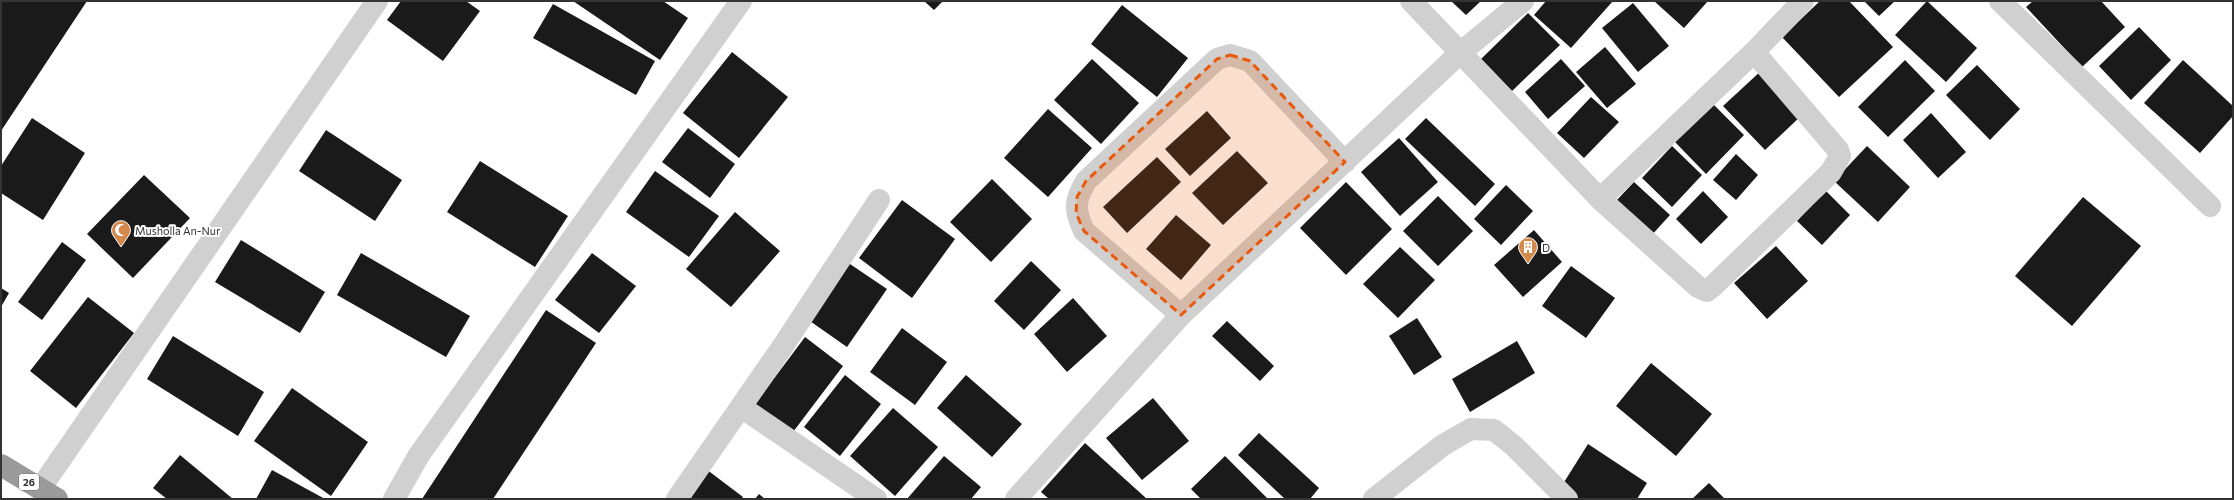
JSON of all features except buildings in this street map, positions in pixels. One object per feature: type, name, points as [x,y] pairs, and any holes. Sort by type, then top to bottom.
[{"type":"highway","name":"26","points":[[1,465],[48,494]]},
{"type":"street","points":[[48,494],[377,1]]},
{"type":"street","points":[[394,499],[419,456],[741,1]]},
{"type":"street","points":[[1411,1],[1600,199],[1698,287],[1707,291],[1831,172],[1840,156],[1834,145],[1754,52]]},
{"type":"street","points":[[1016,499],[1181,315],[1460,53],[1523,1]]},
{"type":"street","points":[[1600,199],[1754,52],[1803,1]]},
{"type":"street","points":[[2000,1],[2210,206]]},
{"type":"street","points":[[1181,315],[1084,231],[1076,213],[1077,196],[1086,181],[1211,64],[1217,59],[1230,55],[1250,61],[1345,162]]},
{"type":"street","points":[[677,499],[783,346],[879,200]]},
{"type":"street","points":[[741,407],[876,499]]},
{"type":"street","points":[[1374,499],[1443,445],[1471,429],[1494,430],[1514,446],[1566,499]]},
{"type":"highlighted area","points":[[1230,55],[1250,61],[1345,162],[1181,315],[1084,231],[1076,213],[1077,197],[1086,181],[1217,59]]},
{"type":"place","name":"Musholla An-Nur","points":[[121,247]]},
{"type":"place","name":"D","points":[[1528,264]]}]
